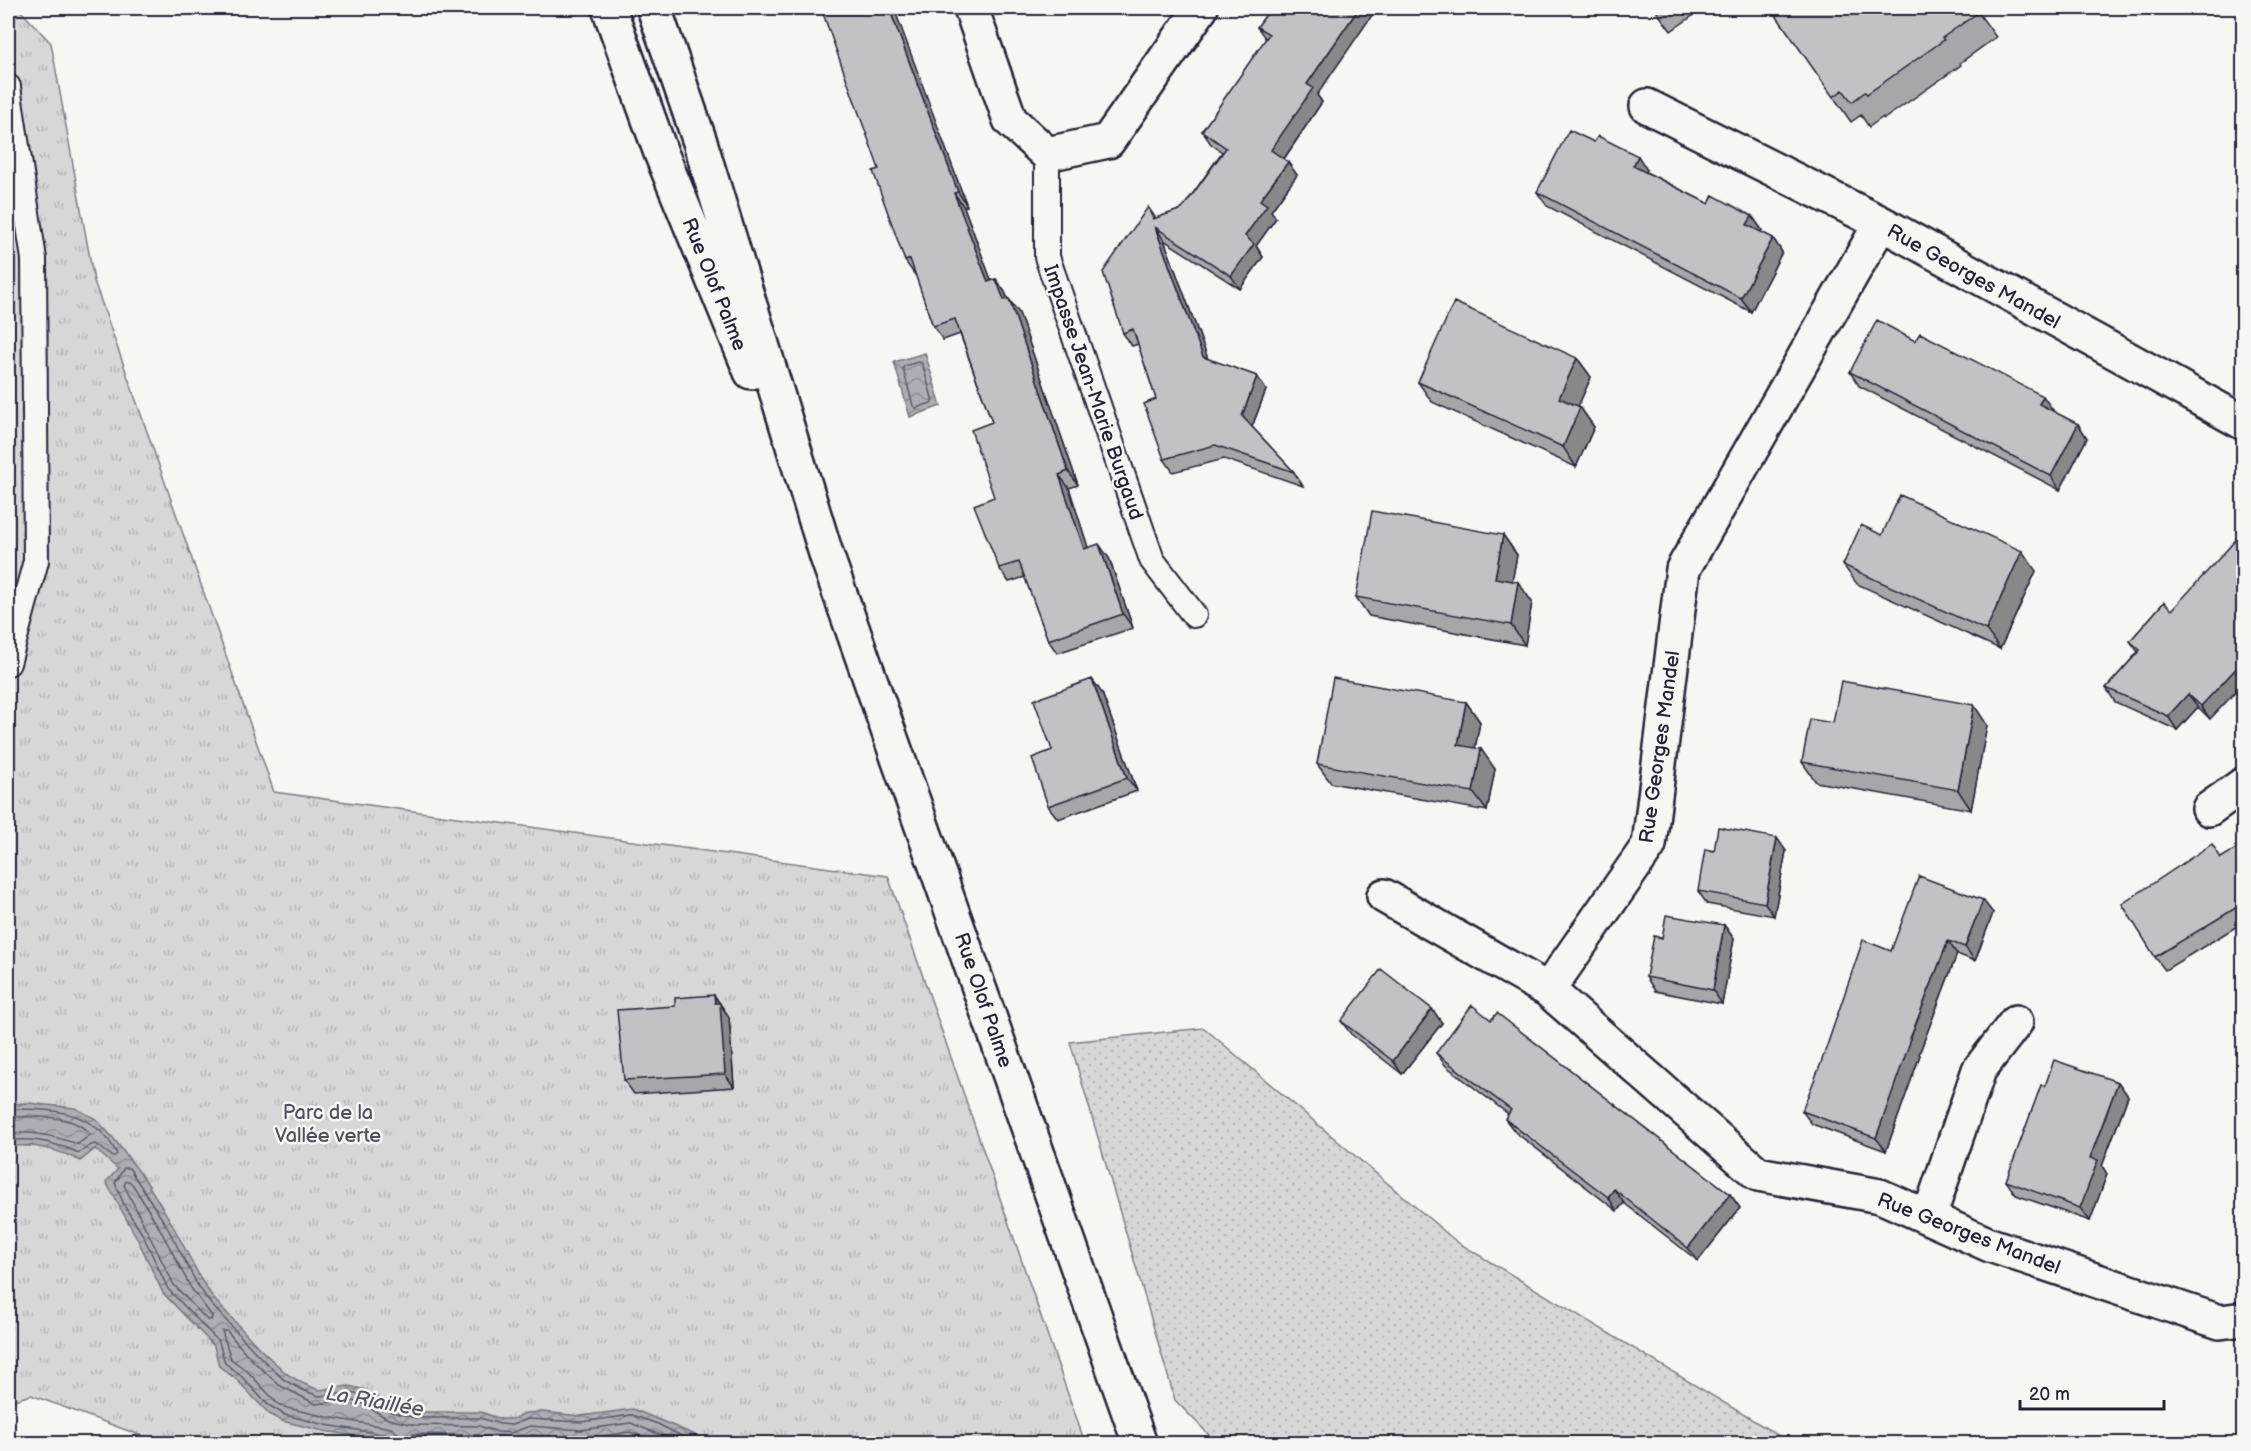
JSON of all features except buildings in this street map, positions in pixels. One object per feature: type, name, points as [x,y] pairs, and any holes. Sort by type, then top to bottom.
[{"type":"street","name":"Rue Olof Palme","points":[[609,8],[661,153],[827,557]]},
{"type":"street","name":"Rue Olof Palme","points":[[654,8],[700,142],[827,557],[1140,1443]]},
{"type":"street","points":[[971,8],[1010,120],[1047,154],[1108,141],[1201,8]]},
{"type":"street","points":[[1647,106],[1881,224]]},
{"type":"street","name":"Rue Georges Mandel","points":[[2244,423],[1881,224],[1683,569],[1649,845],[1548,990],[1758,1174],[1880,1196],[1990,1245],[2220,1322],[2244,1319]]},
{"type":"street","points":[[2209,809],[2244,784]]},
{"type":"street","points":[[1384,896],[1548,990]]},
{"type":"street","points":[[1929,1217],[1979,1070],[2016,1022]]},
{"type":"lane","points":[[8,87],[34,259],[36,561],[8,663]]},
{"type":"lane","name":"Impasse Jean-Marie Burgaud","points":[[1047,154],[1047,257],[1152,560],[1194,615]]},
{"type":"green space","name":"Parc de la Vallée verte","points":[[8,8],[18,8],[51,43],[94,281],[274,792],[888,876],[1085,1443],[164,1444],[31,1395],[8,1402]]},
{"type":"green space","points":[[1204,1028],[1457,1242],[1791,1443],[1217,1443],[1175,1400],[1070,1042]]},
{"type":"water","points":[[925,353],[941,406],[910,417],[894,362]]},
{"type":"water","name":"La Riaillée","points":[[28,1103],[75,1108],[96,1119],[144,1178],[214,1299],[260,1349],[287,1374],[302,1383],[319,1390],[349,1386],[365,1390],[393,1407],[417,1412],[481,1412],[501,1419],[513,1419],[525,1413],[542,1412],[581,1416],[633,1409],[693,1434],[708,1443],[401,1443],[324,1431],[282,1421],[270,1415],[238,1381],[219,1366],[214,1346],[163,1293],[137,1238],[106,1182],[118,1169],[95,1149],[80,1161],[45,1148],[8,1147],[8,1104]]}]
